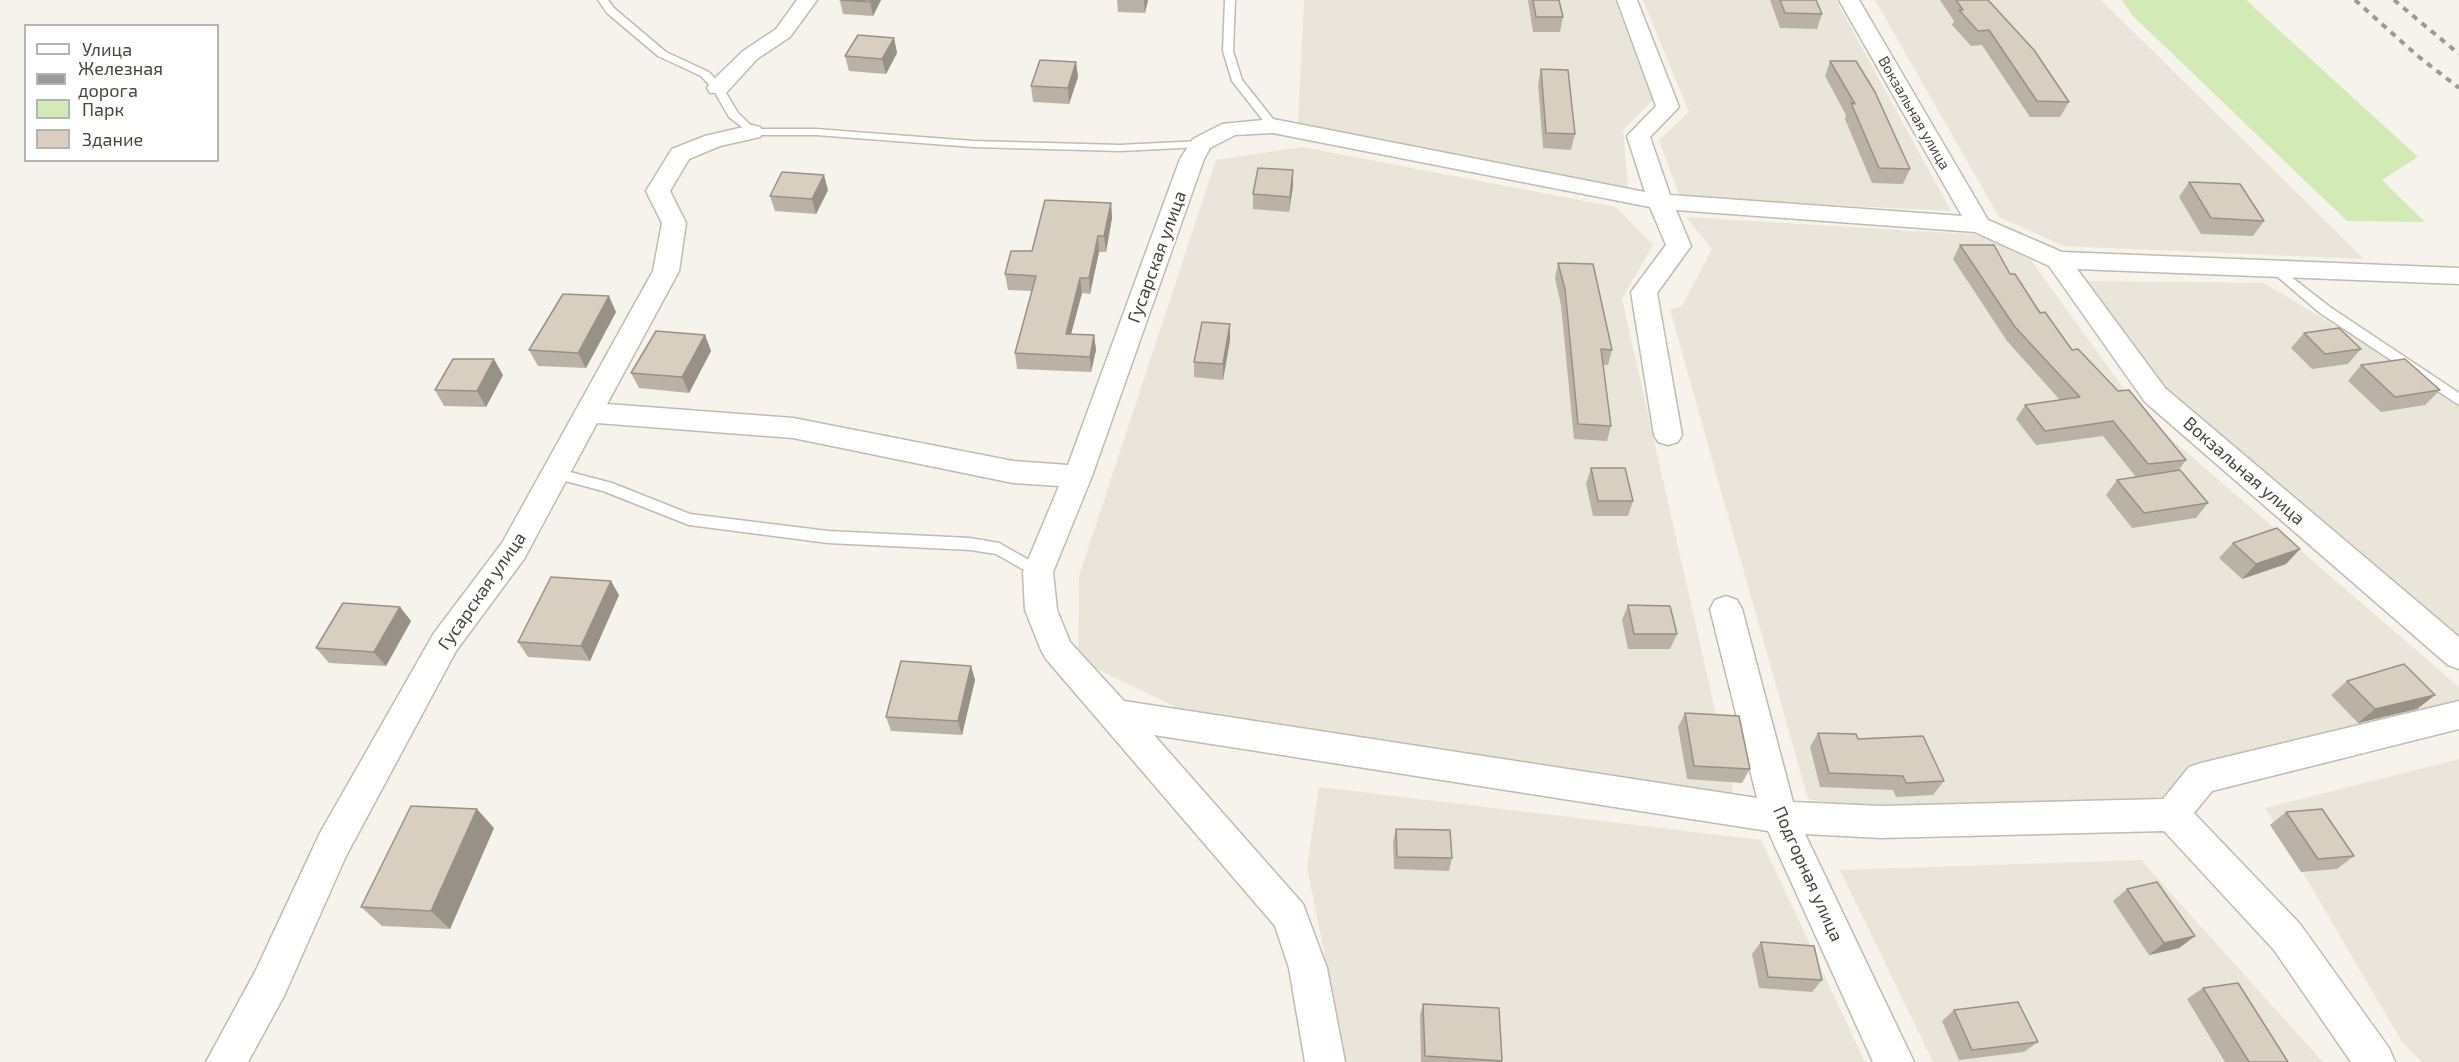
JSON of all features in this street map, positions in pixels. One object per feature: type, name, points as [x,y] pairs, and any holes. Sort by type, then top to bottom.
[{"type":"street","points":[[718,88],[750,55],[783,33],[807,0]]},
{"type":"street","points":[[1627,0],[1668,106],[1638,136],[1660,202],[1679,246],[1644,292],[1668,435]]},
{"type":"street","name":"Вокзальная улица","points":[[1849,0],[1979,225]]},
{"type":"street","points":[[1201,144],[1230,129],[1273,126],[1660,202],[1979,225],[2058,260],[2459,276]]},
{"type":"street","name":"Гусарская улица","points":[[226,1062],[270,983],[333,845],[445,642],[513,552],[666,270],[674,223],[658,191],[680,154],[713,141],[752,132]]},
{"type":"street","name":"Гусарская улица","points":[[1038,572],[1078,476],[1192,159],[1201,144]]},
{"type":"street","name":"Вокзальная улица","points":[[2058,260],[2155,395],[2459,656]]},
{"type":"street","points":[[587,412],[793,428],[1013,472],[1078,476]]},
{"type":"street","points":[[1038,572],[1041,610],[1057,650],[1290,916],[1308,968],[1325,1062]]},
{"type":"street","name":"Подгорная улица","points":[[1726,609],[1779,817],[1894,1062]]},
{"type":"street","points":[[1114,714],[1779,817],[1881,822],[2140,818],[2172,814],[2201,778],[2459,715]]},
{"type":"street","points":[[2172,814],[2288,937],[2375,1062]]},
{"type":"lane","points":[[603,0],[611,11],[662,54],[705,74],[718,88],[733,115],[752,132],[816,132],[984,144],[1120,148],[1201,144]]},
{"type":"lane","points":[[1230,0],[1228,51],[1237,81],[1273,126]]},
{"type":"lane","points":[[2276,269],[2325,310],[2459,400]]},
{"type":"lane","points":[[555,473],[607,487],[689,519],[828,537],[970,544],[999,549],[1038,572]]},
{"type":"shaded area","points":[[1304,0],[1615,0],[1653,100],[1623,130],[1628,188],[1298,123]]},
{"type":"shaded area","points":[[1643,0],[1836,0],[1951,211],[1680,197],[1659,140],[1689,112]]},
{"type":"shaded area","points":[[1875,0],[2101,0],[2364,259],[2064,246],[1999,217]]},
{"type":"shaded area","points":[[1302,147],[1616,207],[1653,245],[1622,299],[1734,794],[1244,740],[1078,660],[1079,576],[1216,160]]},
{"type":"shaded area","points":[[1686,217],[1983,235],[2031,260],[2142,414],[2459,687],[2459,699],[2425,716],[2200,766],[2133,821],[1908,817],[1808,799],[1670,310],[1682,306],[1712,249]]},
{"type":"shaded area","points":[[2087,281],[2264,283],[2459,400],[2459,644],[2177,412]]},
{"type":"shaded area","points":[[2459,759],[2459,1062],[2422,1062],[2402,1042],[2265,808]]},
{"type":"shaded area","points":[[1319,787],[1761,840],[1865,1062],[1346,1062],[1307,867]]},
{"type":"shaded area","points":[[2141,860],[2323,1062],[1933,1062],[1840,870]]},
{"type":"green space","points":[[2122,0],[2246,0],[2418,157],[2382,180],[2425,222],[2347,221],[2133,16]]},
{"type":"building","points":[[840,0],[871,0],[870,2]]},
{"type":"building","points":[[1533,0],[1559,0],[1563,17],[1536,17]]},
{"type":"building","points":[[1780,0],[1816,0],[1822,14],[1785,13]]},
{"type":"building","points":[[1956,0],[1988,0],[2034,50],[2069,102],[2037,101],[1989,30],[1978,31],[1959,10],[1963,10]]},
{"type":"building","points":[[858,35],[894,38],[882,59],[845,56]]},
{"type":"building","points":[[1040,60],[1076,62],[1068,88],[1031,86]]},
{"type":"building","points":[[1830,61],[1856,61],[1875,92],[1910,169],[1879,168],[1851,103],[1855,104]]},
{"type":"building","points":[[1541,69],[1568,70],[1575,134],[1546,133]]},
{"type":"building","points":[[1258,168],[1293,170],[1290,197],[1253,194]]},
{"type":"building","points":[[782,172],[824,175],[812,199],[770,196]]},
{"type":"building","points":[[2189,182],[2240,184],[2264,221],[2211,218]]},
{"type":"building","points":[[1045,200],[1111,203],[1104,236],[1098,236],[1089,278],[1080,278],[1066,334],[1094,335],[1090,357],[1015,353],[1036,276],[1005,274],[1011,251],[1032,251]]},
{"type":"building","points":[[1960,245],[1994,245],[2010,274],[2015,274],[2040,313],[2045,312],[2072,350],[2078,349],[2118,391],[2129,390],[2186,460],[2148,464],[2113,421],[2045,431],[2025,405],[2080,397],[2015,327]]},
{"type":"building","points":[[1558,263],[1593,264],[1612,350],[1601,349],[1611,426],[1578,424],[1565,289]]},
{"type":"building","points":[[563,294],[609,296],[578,353],[529,350]]},
{"type":"building","points":[[1202,322],[1230,324],[1223,364],[1194,362]]},
{"type":"building","points":[[2339,328],[2361,349],[2325,354],[2304,333]]},
{"type":"building","points":[[656,331],[705,335],[682,377],[631,373]]},
{"type":"building","points":[[453,359],[494,359],[477,391],[435,390]]},
{"type":"building","points":[[2405,359],[2440,390],[2395,397],[2361,365]]},
{"type":"building","points":[[1591,468],[1625,468],[1633,501],[1598,501]]},
{"type":"building","points":[[2180,470],[2208,503],[2144,513],[2117,480]]},
{"type":"building","points":[[2277,528],[2300,549],[2256,564],[2233,543]]},
{"type":"building","points":[[551,577],[611,581],[581,646],[518,642]]},
{"type":"building","points":[[343,603],[400,607],[374,652],[316,648]]},
{"type":"building","points":[[1628,605],[1670,606],[1677,634],[1634,634]]},
{"type":"building","points":[[901,661],[971,666],[958,721],[886,717]]},
{"type":"building","points":[[2404,664],[2435,695],[2375,709],[2347,681]]},
{"type":"building","points":[[1685,713],[1739,716],[1750,769],[1694,766]]},
{"type":"building","points":[[1818,733],[1856,734],[1858,739],[1923,736],[1944,781],[1906,783],[1903,776],[1829,773]]},
{"type":"building","points":[[411,806],[477,809],[431,911],[361,907]]},
{"type":"building","points":[[2322,809],[2354,856],[2318,859],[2286,812]]},
{"type":"building","points":[[1396,829],[1450,830],[1452,858],[1397,857]]},
{"type":"building","points":[[2157,882],[2195,936],[2164,943],[2127,889]]},
{"type":"building","points":[[1761,942],[1814,946],[1822,980],[1768,977]]},
{"type":"building","points":[[2238,983],[2288,1062],[2249,1062],[2203,988]]},
{"type":"building","points":[[2018,1002],[2038,1042],[1972,1050],[1954,1010]]},
{"type":"building","points":[[1423,1004],[1499,1008],[1502,1061],[1425,1056]]},
{"type":"railway","points":[[2355,0],[2419,57],[2459,88]]},
{"type":"railway","points":[[2394,0],[2459,54]]}]
